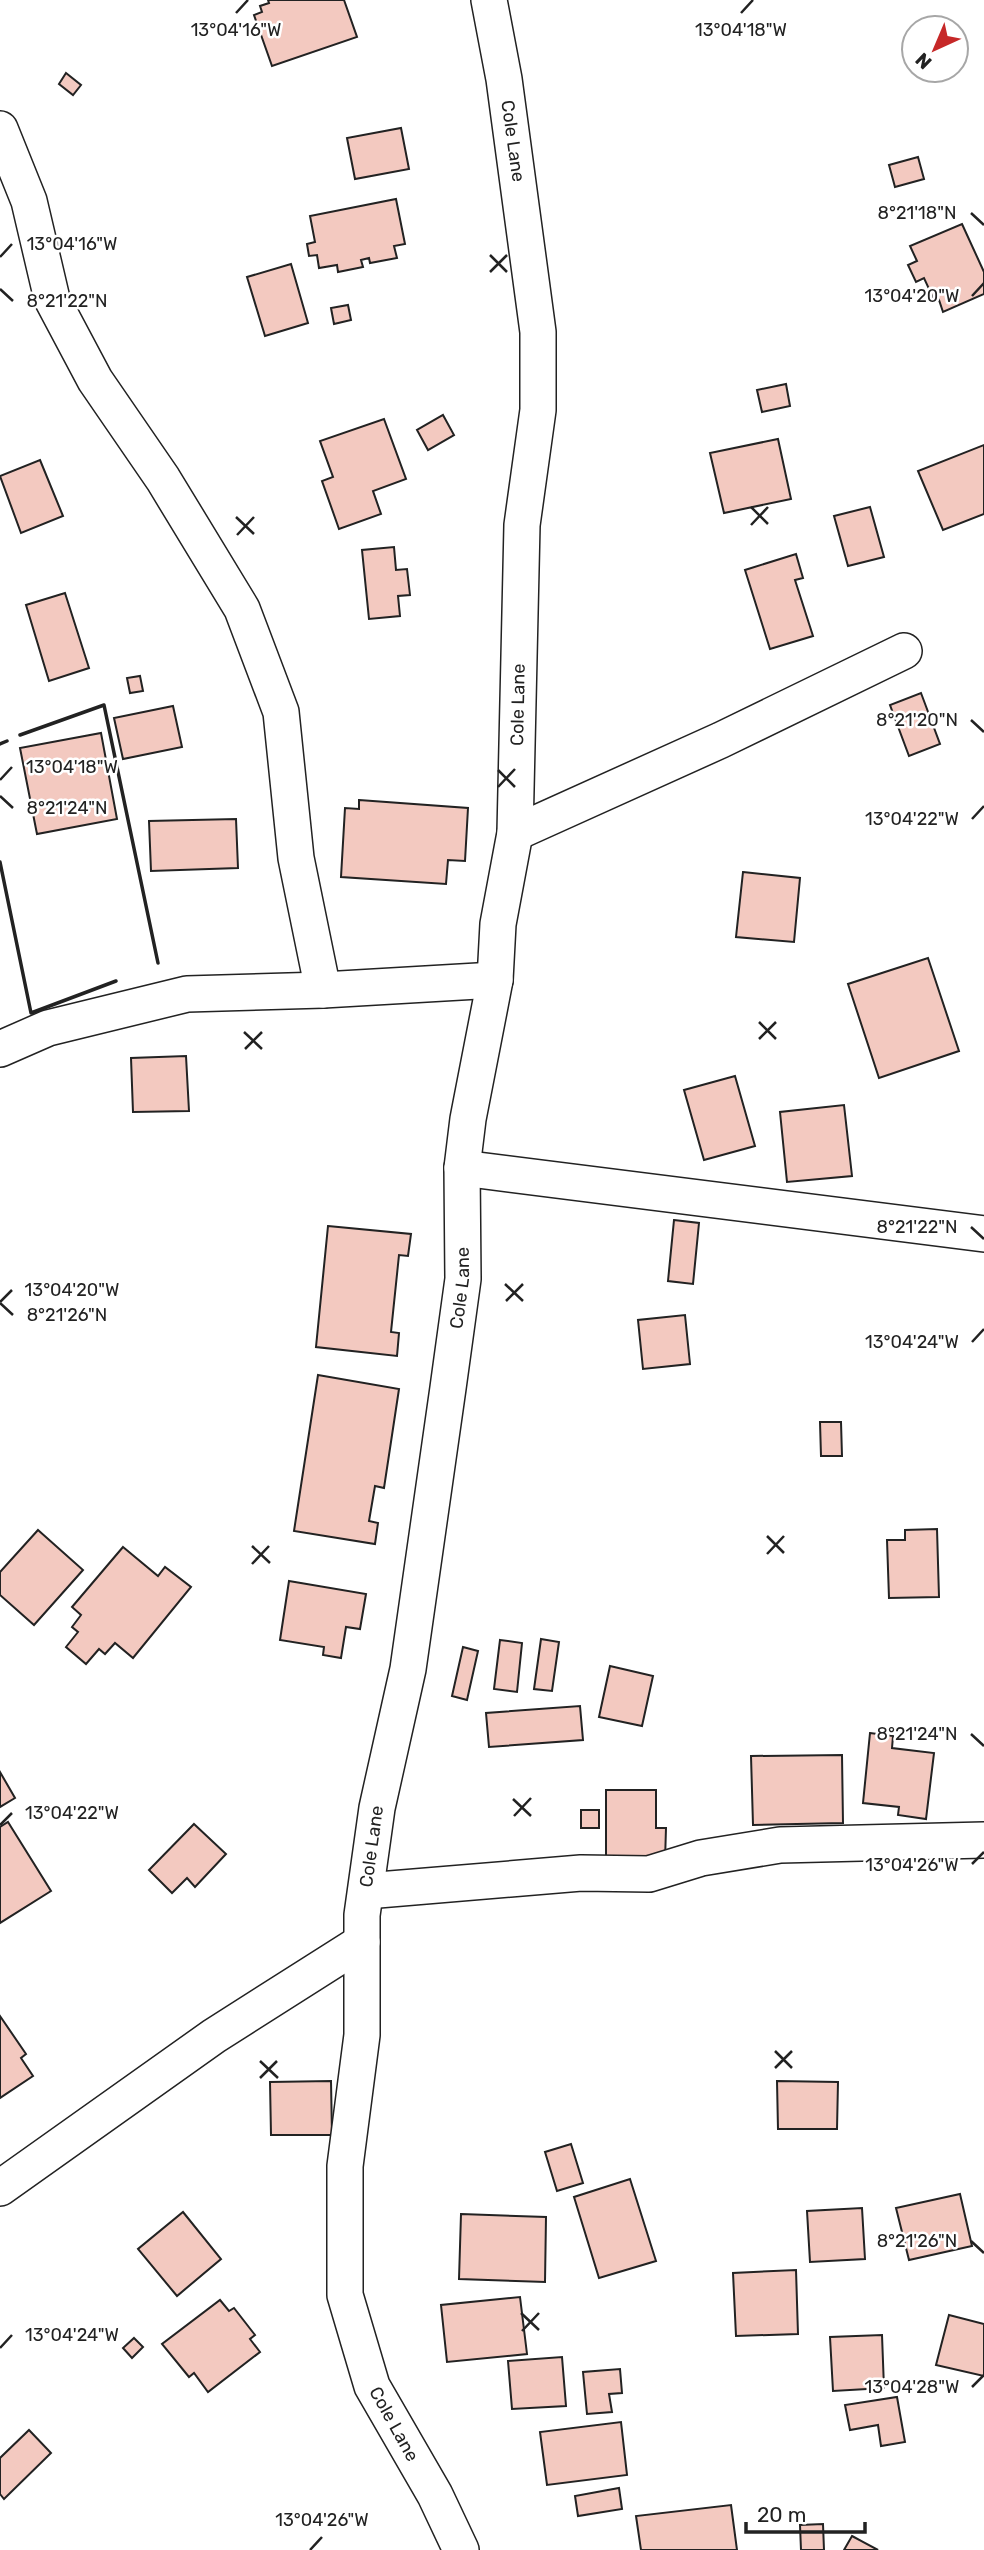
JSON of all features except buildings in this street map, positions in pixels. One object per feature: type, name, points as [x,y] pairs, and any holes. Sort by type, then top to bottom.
[{"type":"street","name":"Cole Lane","points":[[461,2550],[435,2495],[372,2386],[345,2295],[345,2166],[362,2035],[362,1942],[366,1891],[377,1808],[408,1669],[450,1374],[463,1279],[465,1212],[462,1168],[468,1119],[495,980],[498,924],[514,833],[522,525],[538,410],[538,332],[504,79],[489,0]]},
{"type":"street","points":[[0,129],[29,201],[52,299],[95,380],[163,479],[242,609],[281,712],[296,858],[323,990]]},
{"type":"street","points":[[514,833],[721,740],[904,651]]},
{"type":"street","points":[[0,1049],[48,1028],[187,994],[323,990],[495,980]]},
{"type":"street","points":[[462,1168],[984,1234]]},
{"type":"street","points":[[366,1891],[581,1874],[649,1874],[701,1858],[780,1845],[984,1840]]},
{"type":"street","points":[[0,2188],[214,2036],[362,1942]]},
{"type":"wall","points":[[20,735],[104,705],[158,963]]},
{"type":"wall","points":[[0,744],[7,741]]},
{"type":"wall","points":[[0,862],[31,1013],[116,981]]}]
